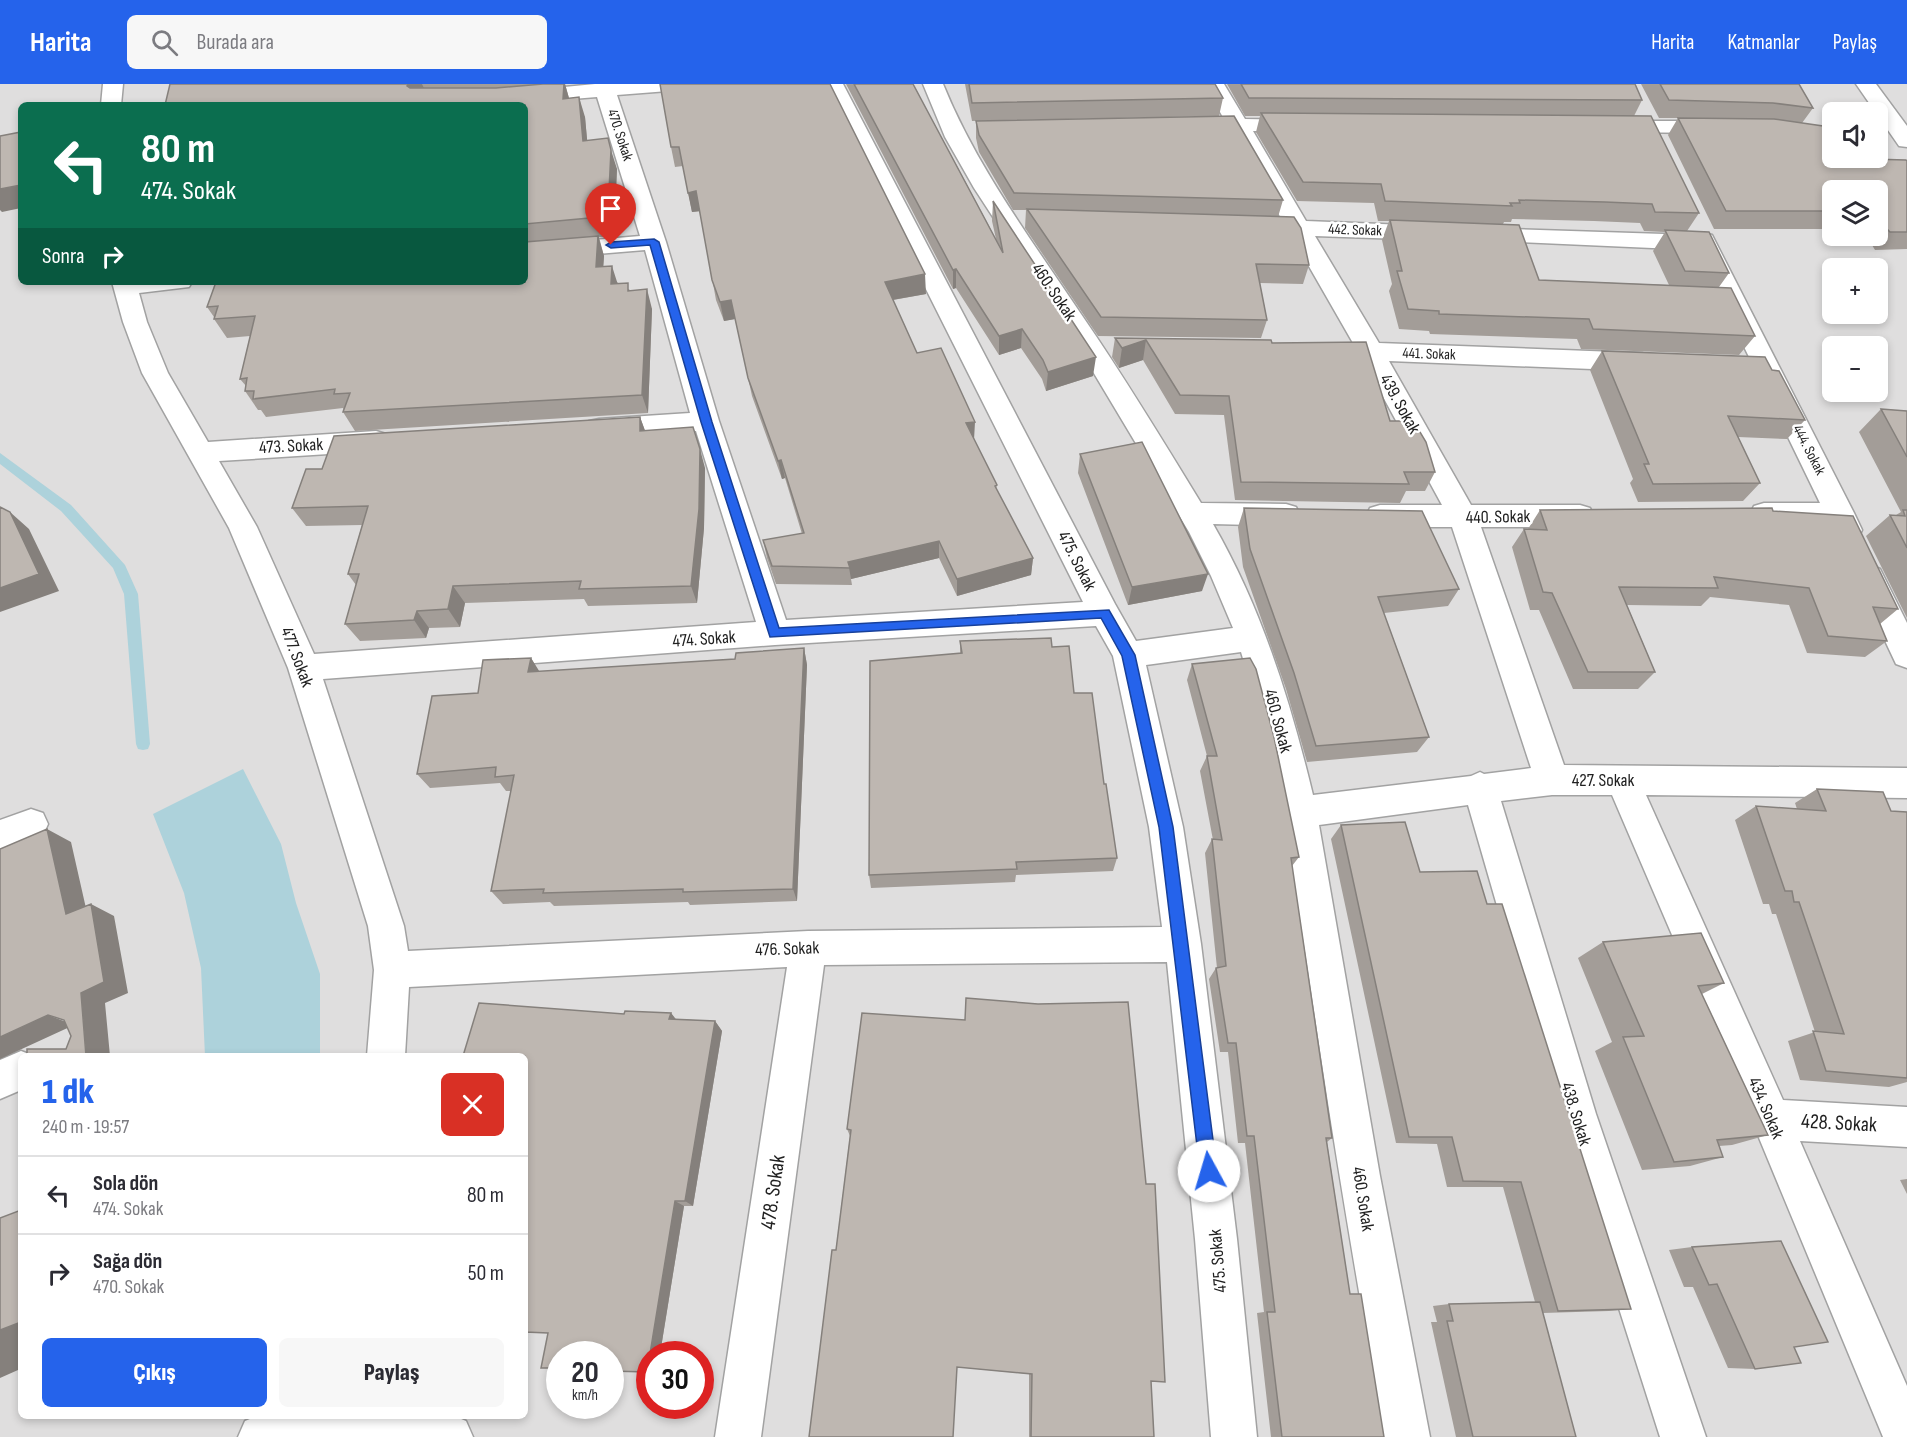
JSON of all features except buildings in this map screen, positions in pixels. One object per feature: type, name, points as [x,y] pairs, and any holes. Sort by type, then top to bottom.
[{"type":"street","points":[[111,102],[113,84]]},
{"type":"street","points":[[499,99],[605,87],[681,84]]},
{"type":"street","name":"475. Sokak","points":[[832,84],[1104,613],[1128,655],[1166,827],[1182,944],[1216,1239],[1234,1437]]},
{"type":"street","name":"460. Sokak","points":[[933,84],[964,130],[1017,220],[1103,346],[1232,588],[1253,638],[1273,700],[1301,812],[1368,1231],[1407,1437]]},
{"type":"street","name":"439. Sokak","points":[[1214,84],[1296,228],[1371,351],[1463,517],[1552,780]]},
{"type":"street","points":[[1866,84],[1900,145]]},
{"type":"street","name":"470. Sokak","points":[[605,87],[654,242],[706,422],[775,633]]},
{"type":"street","points":[[1639,101],[1657,138]]},
{"type":"street","points":[[1167,126],[1330,125]]},
{"type":"street","points":[[1593,127],[1657,138],[1742,128]]},
{"type":"street","name":"442. Sokak","points":[[1262,226],[1454,234],[1701,233]]},
{"type":"street","name":"444. Sokak","points":[[1701,233],[1755,366],[1840,513],[1907,655]]},
{"type":"street","points":[[528,253],[654,242]]},
{"type":"street","name":"477. Sokak","points":[[124,285],[135,322],[155,373],[243,526],[304,668],[386,926],[392,970],[386,1053]]},
{"type":"street","name":"441. Sokak","points":[[1324,350],[1662,363]]},
{"type":"street","points":[[576,429],[706,422]]},
{"type":"street","name":"473. Sokak","points":[[199,452],[399,440]]},
{"type":"street","points":[[1192,513],[1310,515]]},
{"type":"street","points":[[1734,514],[1840,513]]},
{"type":"street","name":"440. Sokak","points":[[1357,516],[1604,515]]},
{"type":"street","name":"474. Sokak","points":[[304,668],[775,633],[1104,613]]},
{"type":"street","points":[[1128,655],[1253,638]]},
{"type":"street","name":"434. Sokak","points":[[1622,779],[1771,1119],[1906,1437]]},
{"type":"street","name":"427. Sokak","points":[[1301,812],[1480,787],[1552,780],[1907,783]]},
{"type":"street","name":"438. Sokak","points":[[1480,787],[1514,914],[1597,1182],[1683,1437]]},
{"type":"street","name":"476. Sokak","points":[[392,970],[808,948],[1182,944]]},
{"type":"street","name":"478. Sokak","points":[[738,1437],[808,948]]},
{"type":"street","points":[[0,1080],[18,1071]]},
{"type":"street","name":"428. Sokak","points":[[1771,1119],[1907,1127]]},
{"type":"street","points":[[268,1431],[450,1437]]},
{"type":"shaded area","points":[[0,84],[1907,84],[1907,1437],[0,1437]]},
{"type":"water","points":[[243,769],[281,844],[296,903],[320,974],[320,1053],[205,1053],[201,968],[184,893],[153,814]]},
{"type":"waterway","points":[[0,457],[66,508],[118,565],[131,594],[143,744]]},
{"type":"route","points":[[611,245],[654,242],[706,422],[775,633],[1104,613],[1128,655],[1166,827],[1209,1171]]}]
